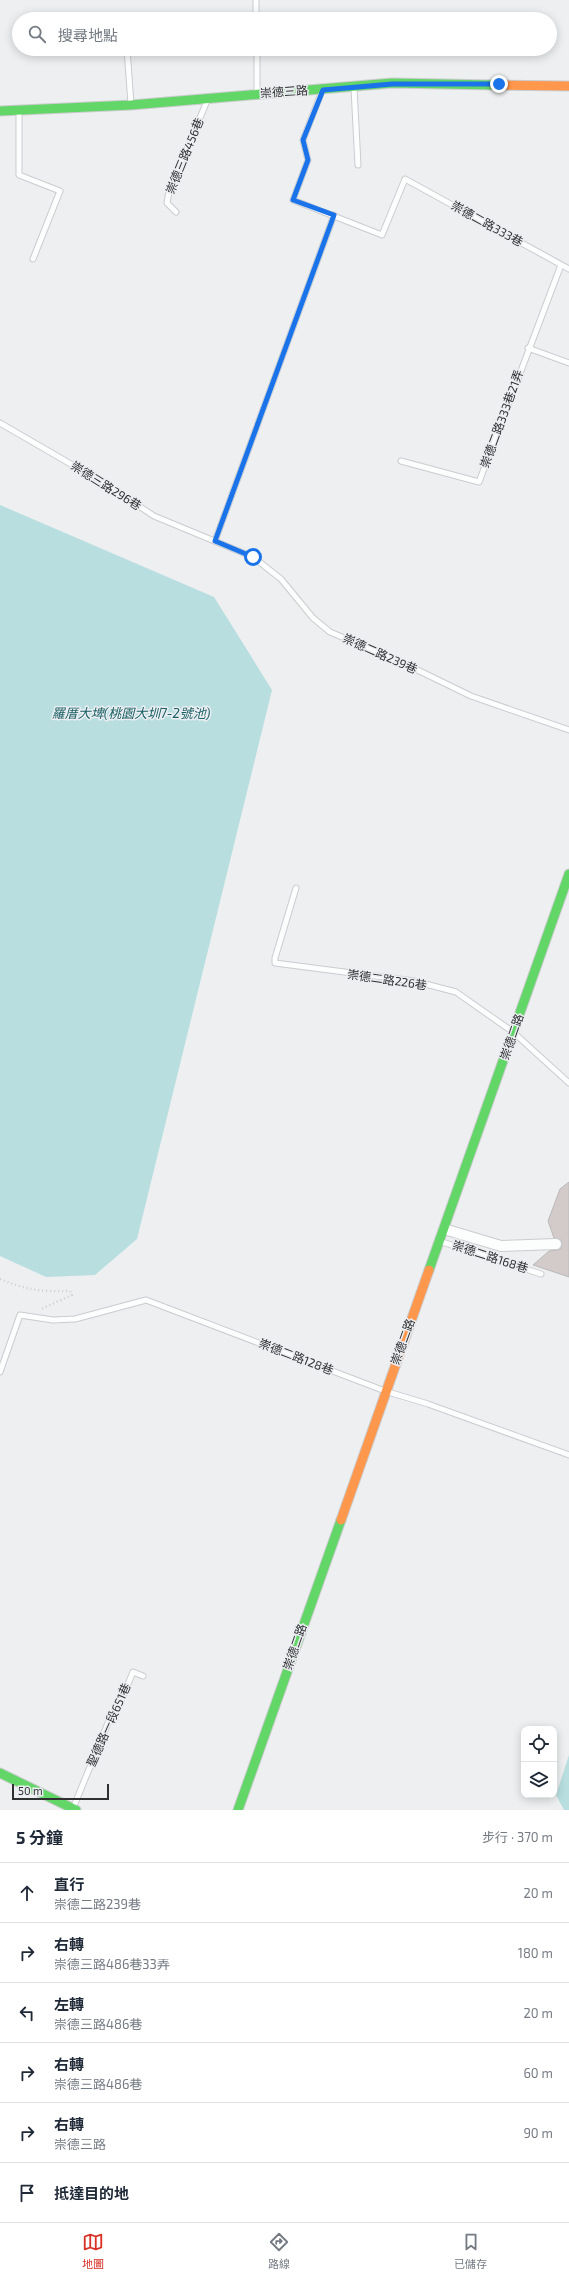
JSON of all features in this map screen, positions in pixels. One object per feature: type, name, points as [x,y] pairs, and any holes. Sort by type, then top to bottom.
[{"type":"street","name":"崇德三路","points":[[0,111],[131,105],[392,84],[569,86]]},
{"type":"street","name":"崇德二路","points":[[238,1810],[569,874]]},
{"type":"street","points":[[444,1229],[501,1246],[556,1244]]},
{"type":"street","points":[[0,1773],[75,1809]]},
{"type":"lane","points":[[256,0],[256,12]]},
{"type":"lane","points":[[128,56],[131,105]]},
{"type":"lane","points":[[257,56],[258,94]]},
{"type":"lane","points":[[354,87],[358,164]]},
{"type":"lane","points":[[215,541],[334,215],[293,200],[308,160],[303,140],[323,90]]},
{"type":"lane","name":"崇德三路456巷","points":[[176,212],[168,203],[169,192],[208,98]]},
{"type":"lane","points":[[19,111],[19,175],[60,191],[33,259]]},
{"type":"lane","name":"崇德二路333巷","points":[[334,215],[382,235],[405,180],[569,269]]},
{"type":"lane","name":"崇德二路333巷21弄","points":[[401,461],[479,482],[528,348],[561,265]]},
{"type":"lane","points":[[528,348],[569,363]]},
{"type":"lane","name":"崇德三路296巷","points":[[0,423],[107,485],[154,516],[215,541]]},
{"type":"lane","name":"崇德二路239巷","points":[[215,541],[253,557],[281,580],[313,618],[330,632],[401,662],[471,696],[569,730]]},
{"type":"lane","name":"崇德二路226巷","points":[[296,888],[275,958],[275,964],[414,981],[456,992],[513,1032],[569,1083]]},
{"type":"lane","name":"崇德二路168巷","points":[[439,1241],[541,1274]]},
{"type":"lane","name":"崇德二路128巷","points":[[23,1315],[53,1320],[75,1319],[146,1300],[385,1391],[428,1404],[569,1455]]},
{"type":"lane","points":[[0,1372],[23,1315]]},
{"type":"lane","name":"聖德路一段651巷","points":[[75,1809],[110,1718],[120,1703],[133,1672],[143,1676]]},
{"type":"path","points":[[0,1279],[24,1289],[46,1292],[70,1291],[72,1296],[23,1315]]},
{"type":"water","name":"羅厝大埤(桃園大圳7-2號池)","points":[[0,505],[214,597],[272,690],[137,1239],[95,1275],[46,1277],[0,1256]]},
{"type":"water","points":[[569,1755],[569,1810],[564,1810],[557,1797],[557,1792]]},
{"type":"building","points":[[569,1182],[569,1277],[533,1265],[549,1251],[559,1250],[562,1247],[561,1240],[554,1238],[548,1221],[560,1189]]},
{"type":"traffic: fast","points":[[0,111],[131,105],[392,83],[494,85]]},
{"type":"traffic: fast","points":[[429,1270],[569,874]]},
{"type":"traffic: fast","points":[[238,1810],[341,1520]]},
{"type":"traffic: fast","points":[[0,1773],[76,1810]]},
{"type":"traffic: slow","points":[[494,85],[569,86]]},
{"type":"traffic: slow","points":[[341,1520],[429,1270]]},
{"type":"route","points":[[253,557],[215,541],[334,215],[293,200],[308,160],[303,140],[323,90],[392,84],[499,84]]}]
